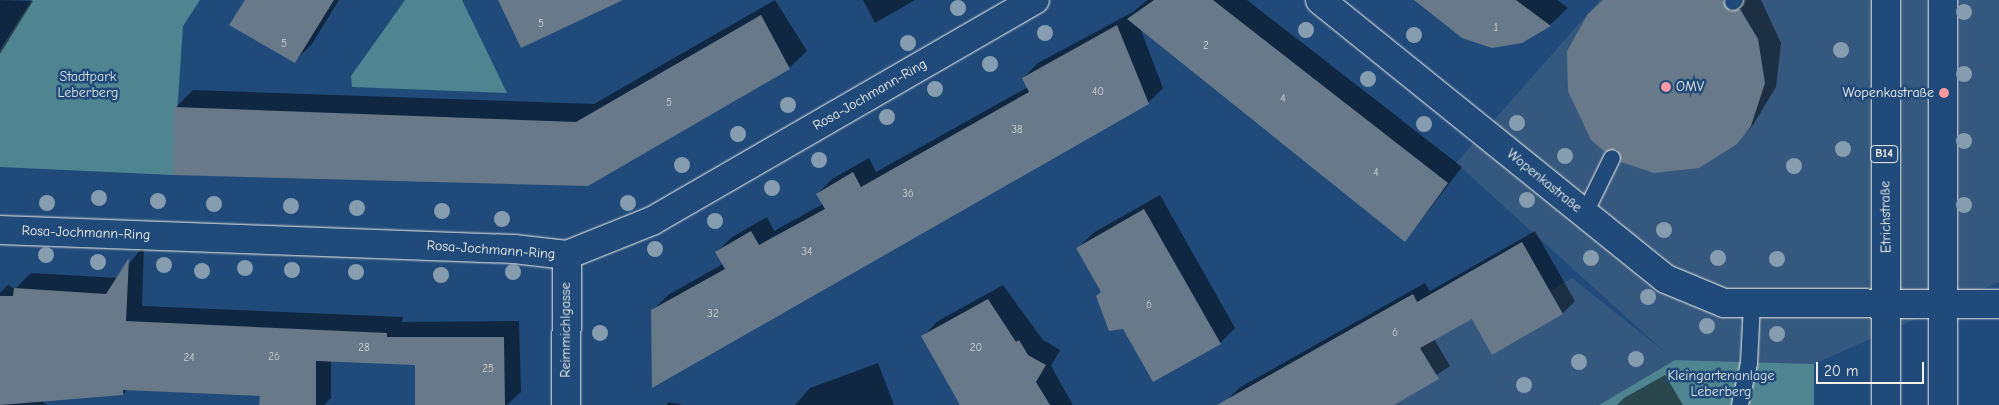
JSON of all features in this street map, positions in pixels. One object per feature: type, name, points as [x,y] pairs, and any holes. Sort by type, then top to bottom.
[{"type":"street","name":"Rosa-Jochmann-Ring","points":[[0,230],[514,248],[567,256],[652,221],[1036,0]]},
{"type":"street","name":"Wopenkastraße","points":[[1320,0],[1666,278],[1724,303],[1886,307],[1944,303],[1999,304]]},
{"type":"street","name":"Etrichstraße","points":[[1886,0],[1886,405]]},
{"type":"street","points":[[1943,0],[1943,405]]},
{"type":"street","name":"Reimmichlgasse","points":[[566,405],[567,256]]},
{"type":"lane","points":[[1584,214],[1612,158]]},
{"type":"lane","points":[[1740,405],[1749,363],[1752,304]]},
{"type":"shaded area","points":[[1600,0],[1999,0],[1999,282],[1814,364],[1675,360],[1599,405],[1217,405],[1413,294],[1418,302],[1522,242],[1550,291],[1572,278],[1666,353],[1456,163]]},
{"type":"green space","name":"Stadtpark Leberberg","points":[[32,0],[200,0],[183,26],[173,175],[0,167],[0,50]]},
{"type":"green space","points":[[405,0],[462,0],[507,93],[352,87],[351,76]]},
{"type":"green space","name":"Kleingartenanlage Leberberg","points":[[1675,360],[1814,364],[1814,405],[1599,405]]},
{"type":"building","points":[[245,0],[334,0],[295,63],[229,25]]},
{"type":"building","points":[[498,0],[623,0],[521,48]]},
{"type":"building","points":[[1154,0],[1213,0],[1448,183],[1405,242],[1127,19]]},
{"type":"building","points":[[1414,0],[1516,0],[1551,26],[1522,43],[1492,48],[1462,38]]},
{"type":"building","name":"OMV","points":[[1603,0],[1723,0],[1730,11],[1740,9],[1758,39],[1765,83],[1751,126],[1737,144],[1699,168],[1654,173],[1621,162],[1617,149],[1605,152],[1591,140],[1568,91],[1567,51],[1588,14]]},
{"type":"building","points":[[761,15],[790,69],[588,186],[173,175],[174,107],[576,122]]},
{"type":"building","points":[[1117,25],[1149,104],[652,388],[651,310],[725,269],[715,252],[751,231],[759,245],[825,209],[816,194],[853,172],[861,187],[1029,92],[1022,78]]},
{"type":"building","points":[[1144,209],[1221,344],[1153,382],[1123,329],[1109,331],[1096,296],[1101,292],[1076,248]]},
{"type":"building","points":[[1522,242],[1563,314],[1492,355],[1472,319],[1420,348],[1439,379],[1394,405],[1217,405],[1413,294],[1417,302]]},
{"type":"building","points":[[129,258],[126,321],[387,333],[387,337],[504,337],[505,405],[415,405],[415,365],[316,361],[316,405],[259,405],[260,396],[123,390],[123,395],[0,405],[0,296],[13,296],[14,288],[106,294]]},
{"type":"building","points":[[988,299],[1016,342],[1019,340],[1028,355],[1046,365],[1036,382],[1050,405],[960,405],[921,336]]},
{"type":"place","name":"OMV","points":[[1666,87]]},
{"type":"place","name":"Wopenkastraße","points":[[1944,93]]}]
